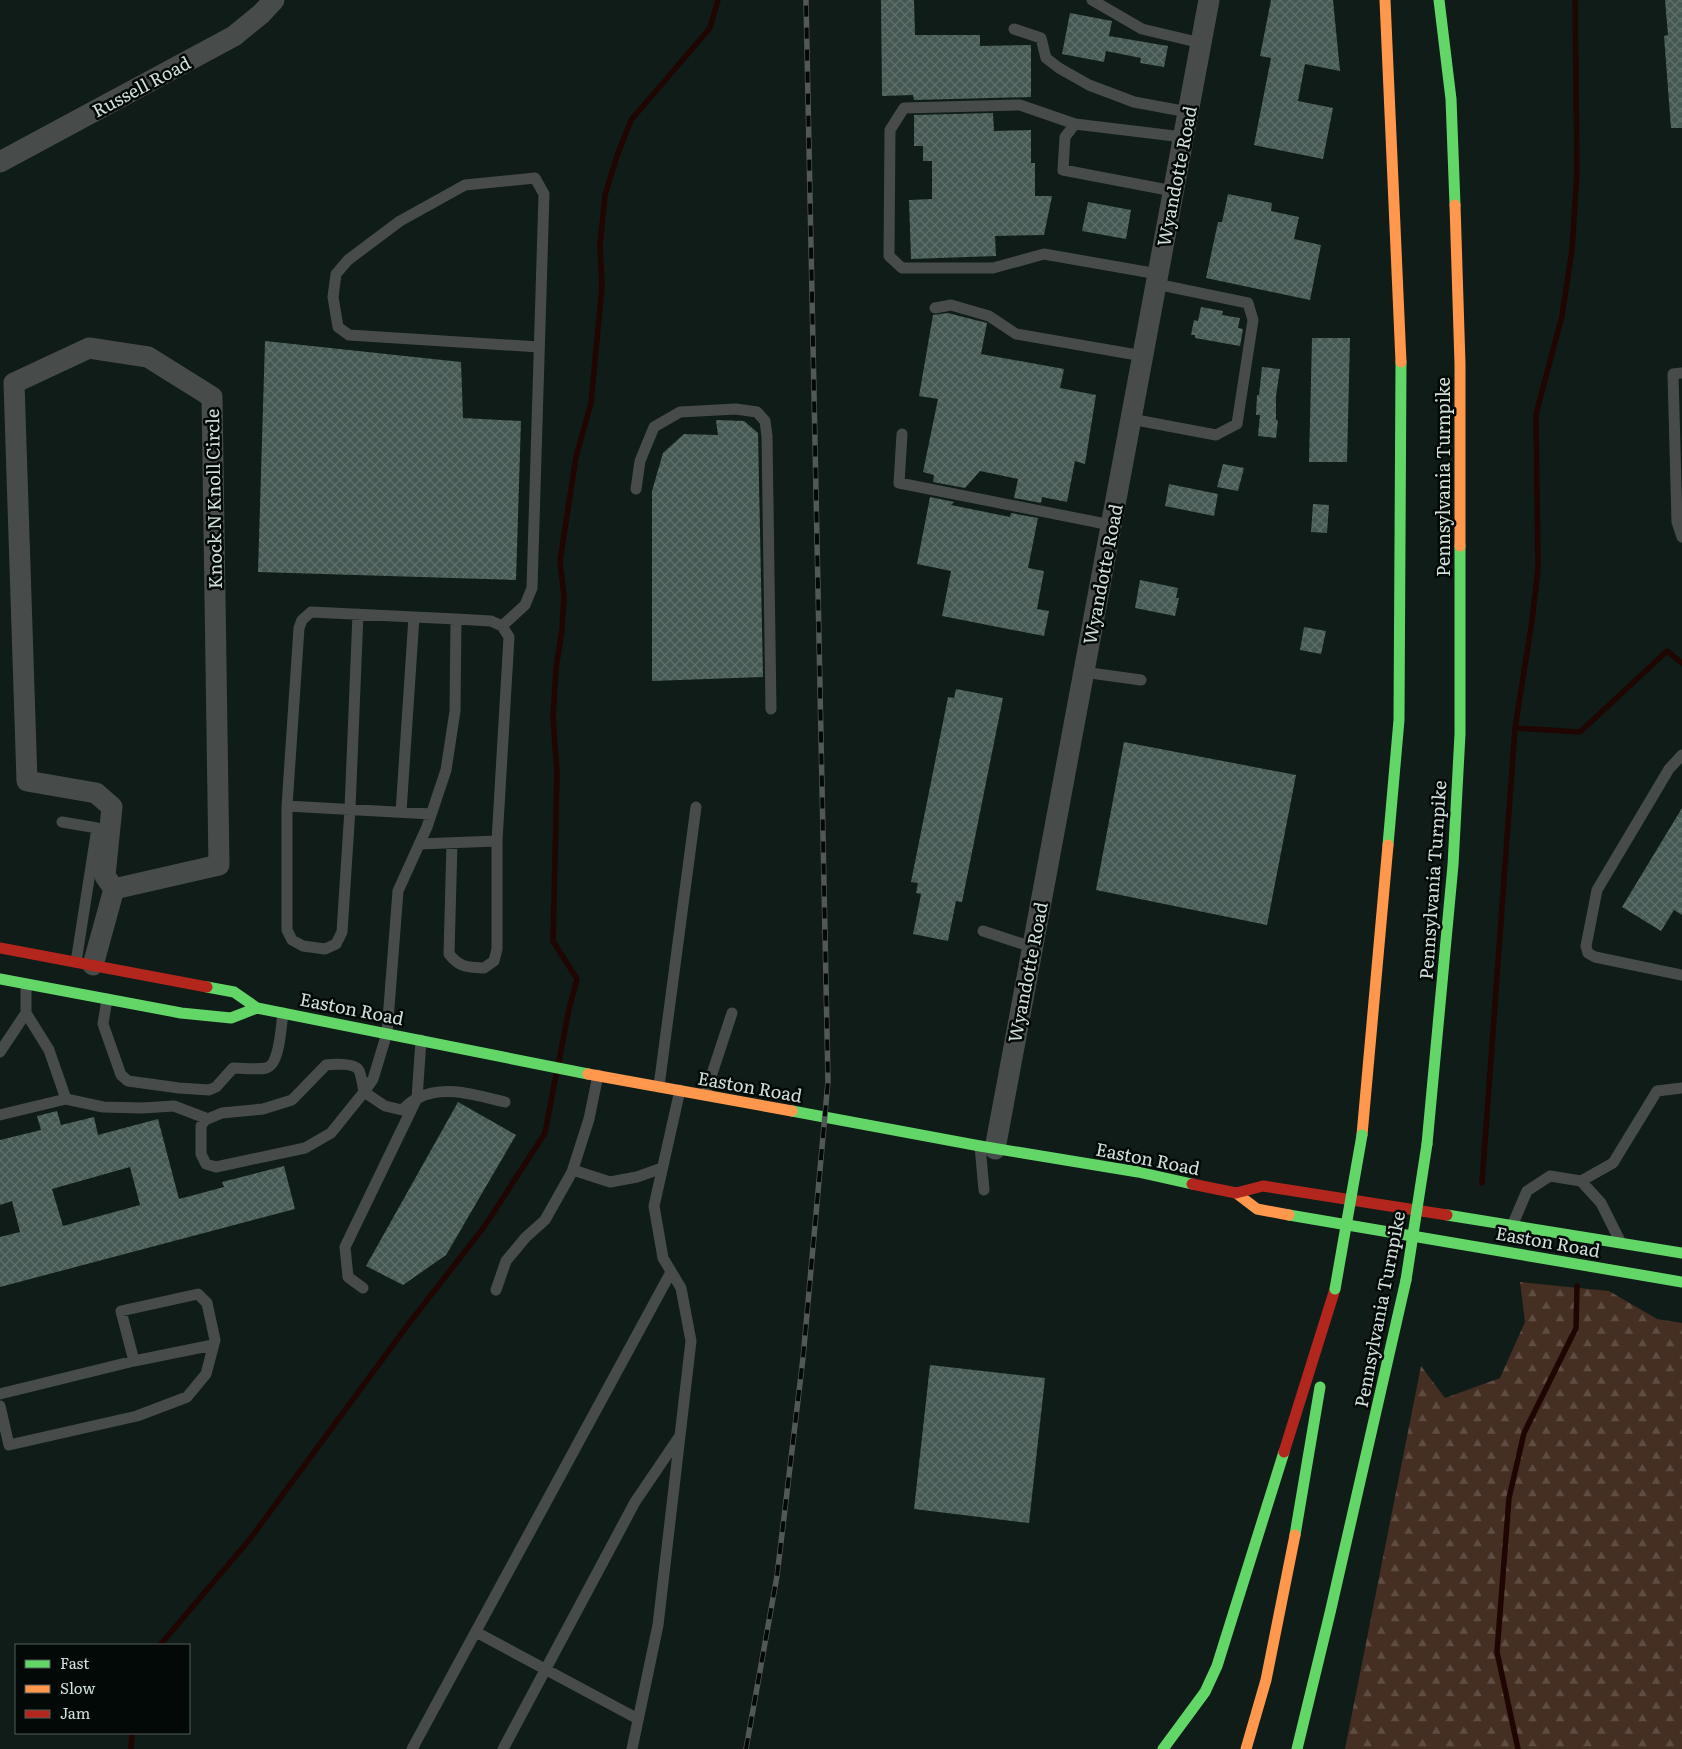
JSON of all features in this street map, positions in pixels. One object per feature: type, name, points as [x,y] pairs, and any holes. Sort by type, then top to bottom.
[{"type":"main road","points":[[1246,1749],[1266,1680],[1302,1499],[1362,1135],[1399,720],[1401,352],[1385,0]]},
{"type":"main road","name":"Pennsylvania Turnpike","points":[[1297,1749],[1406,1280],[1426,1144],[1453,865],[1460,734],[1459,354],[1451,99],[1439,0]]},
{"type":"main road","name":"Easton Road","points":[[0,948],[234,992],[257,1008],[573,1071],[987,1148],[1138,1172],[1236,1193],[1257,1209],[1682,1282]]},
{"type":"main road","points":[[0,979],[181,1013],[231,1018],[257,1008]]},
{"type":"main road","name":"Easton Road","points":[[1236,1193],[1263,1186],[1682,1253]]},
{"type":"main road","points":[[1163,1749],[1205,1692],[1218,1666],[1336,1289]]},
{"type":"main road","points":[[1311,1739],[1330,1613]]},
{"type":"street","name":"Russell Road","points":[[0,162],[234,36],[261,14],[274,0]]},
{"type":"street","name":"Wyandotte Road","points":[[987,1148],[1032,947],[1209,0]]},
{"type":"street","name":"Knock N Knoll Circle","points":[[89,348],[148,357],[212,397],[219,865],[114,889],[106,876],[112,806],[96,793],[28,781],[14,383],[89,348]]},
{"type":"street","points":[[85,964],[114,889]]},
{"type":"lane","points":[[1092,0],[1142,28],[1201,43]]},
{"type":"lane","points":[[1014,29],[1041,38],[1046,58],[1059,68],[1089,85],[1134,102],[1188,112]]},
{"type":"lane","points":[[1131,419],[1216,435],[1237,424],[1253,320],[1248,303],[1157,279],[1044,254],[993,268],[902,268],[889,256],[890,130],[904,108],[1020,105],[1074,124],[1183,138]]},
{"type":"lane","points":[[1074,124],[1064,137],[1063,170],[1173,191]]},
{"type":"lane","points":[[502,626],[525,605],[532,588],[544,194],[535,178],[465,185],[400,221],[348,260],[336,274],[333,297],[338,327],[349,335],[539,347]]},
{"type":"lane","points":[[935,308],[950,305],[989,316],[1016,334],[1143,356]]},
{"type":"lane","points":[[1682,373],[1673,374],[1677,522],[1682,537]]},
{"type":"lane","points":[[636,489],[640,461],[654,427],[680,412],[736,409],[757,412],[765,421],[767,436],[771,709]]},
{"type":"lane","points":[[902,434],[899,483],[1111,525]]},
{"type":"lane","points":[[358,614],[350,809],[342,932],[336,944],[325,949],[303,946],[292,940],[287,930],[287,806],[299,628],[302,620],[311,612],[358,614],[456,619],[491,620],[502,626],[509,637],[497,841],[497,949],[494,961],[484,968],[462,966],[454,961],[449,954],[452,843]]},
{"type":"lane","points":[[401,812],[414,617]]},
{"type":"lane","points":[[456,619],[455,711],[446,770],[431,814],[398,891],[387,1033],[373,1079],[364,1092],[331,1133],[305,1148],[216,1168],[206,1164],[201,1154],[201,1126],[208,1119],[222,1113],[264,1109],[292,1100],[326,1065],[336,1064],[356,1067],[359,1070],[364,1092],[385,1106],[402,1110],[417,1098],[430,1093],[458,1092],[505,1102]]},
{"type":"lane","points":[[1084,672],[1141,680]]},
{"type":"lane","points":[[1682,755],[1669,769],[1597,890],[1586,946],[1588,953],[1595,957],[1682,975]]},
{"type":"lane","points":[[287,806],[431,814]]},
{"type":"lane","points":[[658,1086],[696,807]]},
{"type":"lane","points":[[62,822],[97,828],[85,964]]},
{"type":"lane","points":[[419,844],[497,841]]},
{"type":"lane","points":[[983,931],[1032,947]]},
{"type":"lane","points":[[26,984],[26,1013],[49,1050],[66,1099]]},
{"type":"lane","points":[[107,999],[103,1024],[121,1075],[128,1081],[178,1088],[209,1090],[216,1087],[233,1068],[267,1068],[273,1064],[278,1050],[283,1013]]},
{"type":"lane","points":[[0,1052],[26,1013]]},
{"type":"lane","points":[[705,1095],[732,1013]]},
{"type":"lane","points":[[363,1288],[348,1277],[344,1247],[417,1098],[421,1040]]},
{"type":"lane","points":[[496,1290],[506,1261],[526,1237],[545,1220],[573,1170],[589,1119],[598,1075]]},
{"type":"lane","points":[[1512,1226],[1527,1191],[1550,1176],[1581,1181],[1613,1163],[1658,1091],[1682,1088]]},
{"type":"lane","points":[[632,1749],[658,1625],[691,1341],[681,1288],[663,1258],[654,1206],[680,1090]]},
{"type":"lane","points":[[0,1115],[66,1099],[103,1107],[142,1108],[174,1106],[208,1119]]},
{"type":"lane","points":[[984,1190],[987,1148]]},
{"type":"lane","points":[[573,1170],[610,1182],[637,1177],[662,1168]]},
{"type":"lane","points":[[1581,1181],[1601,1203],[1621,1243]]},
{"type":"lane","points":[[412,1749],[671,1272]]},
{"type":"lane","points":[[0,1406],[9,1445],[137,1416],[187,1397],[206,1374],[215,1340],[207,1303],[198,1294],[122,1311],[134,1361]]},
{"type":"lane","points":[[0,1394],[134,1361],[213,1345]]},
{"type":"lane","points":[[502,1749],[635,1502],[680,1436]]},
{"type":"lane","points":[[476,1632],[638,1718]]},
{"type":"green space","points":[[1520,1282],[1609,1291],[1657,1319],[1682,1323],[1682,1749],[1345,1749],[1421,1366],[1445,1398],[1500,1378],[1525,1322]]},
{"type":"building","points":[[881,0],[914,0],[915,35],[980,35],[980,46],[1031,45],[1031,97],[914,100],[913,95],[882,96]]},
{"type":"building","points":[[1271,0],[1333,0],[1340,71],[1305,64],[1298,101],[1333,108],[1323,159],[1254,145],[1271,58],[1260,56]]},
{"type":"building","points":[[1665,0],[1682,0],[1682,128],[1671,128],[1664,36],[1668,35]]},
{"type":"building","points":[[1070,13],[1112,21],[1109,36],[1168,46],[1164,67],[1140,63],[1141,58],[1106,51],[1104,62],[1062,54]]},
{"type":"building","points":[[993,113],[994,131],[1031,130],[1031,163],[1035,163],[1035,196],[1052,196],[1044,235],[995,236],[996,256],[911,259],[909,200],[932,199],[932,161],[923,161],[923,146],[914,146],[914,115]]},
{"type":"building","points":[[1228,194],[1272,203],[1271,211],[1299,217],[1294,239],[1321,245],[1310,300],[1206,278],[1218,222],[1222,222]]},
{"type":"building","points":[[1088,202],[1131,210],[1126,239],[1082,231]]},
{"type":"building","points":[[1201,307],[1223,311],[1222,315],[1240,318],[1238,328],[1243,329],[1240,346],[1195,338],[1195,335],[1191,335],[1194,320],[1198,321]]},
{"type":"building","points":[[948,313],[987,323],[981,354],[1064,369],[1060,388],[1096,395],[1085,464],[1075,461],[1067,502],[1042,497],[1041,503],[1014,498],[1018,479],[980,471],[965,488],[933,482],[934,475],[923,472],[938,399],[919,396],[933,315]]},
{"type":"building","points":[[1312,338],[1350,338],[1347,462],[1309,462]]},
{"type":"building","points":[[265,341],[461,362],[463,418],[521,421],[516,580],[258,572]]},
{"type":"building","points":[[1262,367],[1280,369],[1276,396],[1276,420],[1278,420],[1276,438],[1258,436],[1260,415],[1256,415],[1257,395],[1259,395]]},
{"type":"building","points":[[716,420],[744,421],[758,433],[763,677],[652,681],[652,491],[663,453],[684,434],[718,435]]},
{"type":"building","points":[[1223,464],[1244,468],[1238,491],[1217,487]]},
{"type":"building","points":[[1169,484],[1218,494],[1214,516],[1165,506]]},
{"type":"building","points":[[930,497],[954,502],[951,505],[1010,517],[1011,513],[1038,518],[1028,568],[1044,571],[1037,609],[1049,611],[1044,636],[942,616],[951,571],[917,564]]},
{"type":"building","points":[[1313,504],[1329,505],[1327,533],[1311,532]]},
{"type":"building","points":[[1140,580],[1178,588],[1176,598],[1179,598],[1175,616],[1135,608]]},
{"type":"building","points":[[1304,627],[1326,631],[1321,654],[1300,650]]},
{"type":"building","points":[[956,689],[1003,698],[962,902],[956,901],[948,941],[913,934],[921,894],[916,893],[918,883],[911,882],[948,697],[954,698]]},
{"type":"building","points":[[1124,742],[1296,775],[1267,925],[1096,890]]},
{"type":"building","points":[[1682,808],[1682,915],[1674,910],[1661,931],[1622,907]]},
{"type":"building","points":[[458,1102],[516,1135],[446,1255],[403,1285],[366,1266]]},
{"type":"building","points":[[57,1111],[61,1125],[94,1117],[98,1135],[158,1119],[179,1199],[224,1187],[222,1182],[284,1166],[295,1209],[0,1287],[0,1237],[20,1232],[12,1201],[0,1205],[0,1140],[41,1130],[37,1116]],"holes":[[[130,1167],[140,1205],[63,1226],[52,1189]]]},
{"type":"building","points":[[930,1365],[1045,1378],[1029,1523],[914,1509]]},
{"type":"waterway","points":[[559,1061],[577,979],[553,941],[557,773],[553,718],[564,596],[560,561],[576,457],[591,403],[602,286],[600,246],[605,195],[631,120],[710,28],[718,0]]},
{"type":"waterway","points":[[1482,1183],[1515,728],[1532,621],[1538,568],[1536,414],[1562,316],[1572,250],[1577,171],[1575,0]]},
{"type":"waterway","points":[[1515,728],[1580,732],[1667,651],[1682,663]]},
{"type":"waterway","points":[[161,1644],[250,1539],[407,1326],[484,1227],[545,1133],[556,1075]]},
{"type":"waterway","points":[[1518,1749],[1497,1652],[1509,1498],[1524,1433],[1576,1328],[1577,1286]]},
{"type":"waterway","points":[[131,1749],[132,1734]]},
{"type":"railway","points":[[746,1749],[777,1576],[803,1358],[828,1081],[806,0]]},
{"type":"traffic: fast","points":[[1439,0],[1451,99],[1455,205]]},
{"type":"traffic: fast","points":[[1388,845],[1399,720],[1401,362]]},
{"type":"traffic: fast","points":[[1427,1144],[1453,865],[1460,734],[1460,546]]},
{"type":"traffic: fast","points":[[0,979],[181,1013],[231,1018],[257,1008]]},
{"type":"traffic: fast","points":[[207,987],[234,992],[257,1008],[588,1074]]},
{"type":"traffic: fast","points":[[792,1111],[980,1146],[1138,1172],[1192,1184]]},
{"type":"traffic: fast","points":[[1335,1289],[1362,1135]]},
{"type":"traffic: fast","points":[[1406,1280],[1427,1144]]},
{"type":"traffic: fast","points":[[1289,1215],[1682,1282]]},
{"type":"traffic: fast","points":[[1447,1215],[1682,1253]]},
{"type":"traffic: fast","points":[[1297,1749],[1406,1280]]},
{"type":"traffic: fast","points":[[1295,1535],[1320,1387]]},
{"type":"traffic: fast","points":[[1163,1749],[1205,1692],[1217,1666],[1284,1452]]},
{"type":"traffic: slow","points":[[1385,0],[1401,362]]},
{"type":"traffic: slow","points":[[1455,205],[1460,364],[1460,546]]},
{"type":"traffic: slow","points":[[1362,1135],[1388,845]]},
{"type":"traffic: slow","points":[[588,1074],[792,1111]]},
{"type":"traffic: slow","points":[[1236,1193],[1257,1209],[1289,1215]]},
{"type":"traffic: slow","points":[[1246,1749],[1266,1680],[1295,1535]]},
{"type":"traffic: jam","points":[[0,948],[207,987]]},
{"type":"traffic: jam","points":[[1192,1184],[1236,1193],[1263,1186],[1447,1215]]},
{"type":"traffic: jam","points":[[1284,1452],[1335,1289]]}]
